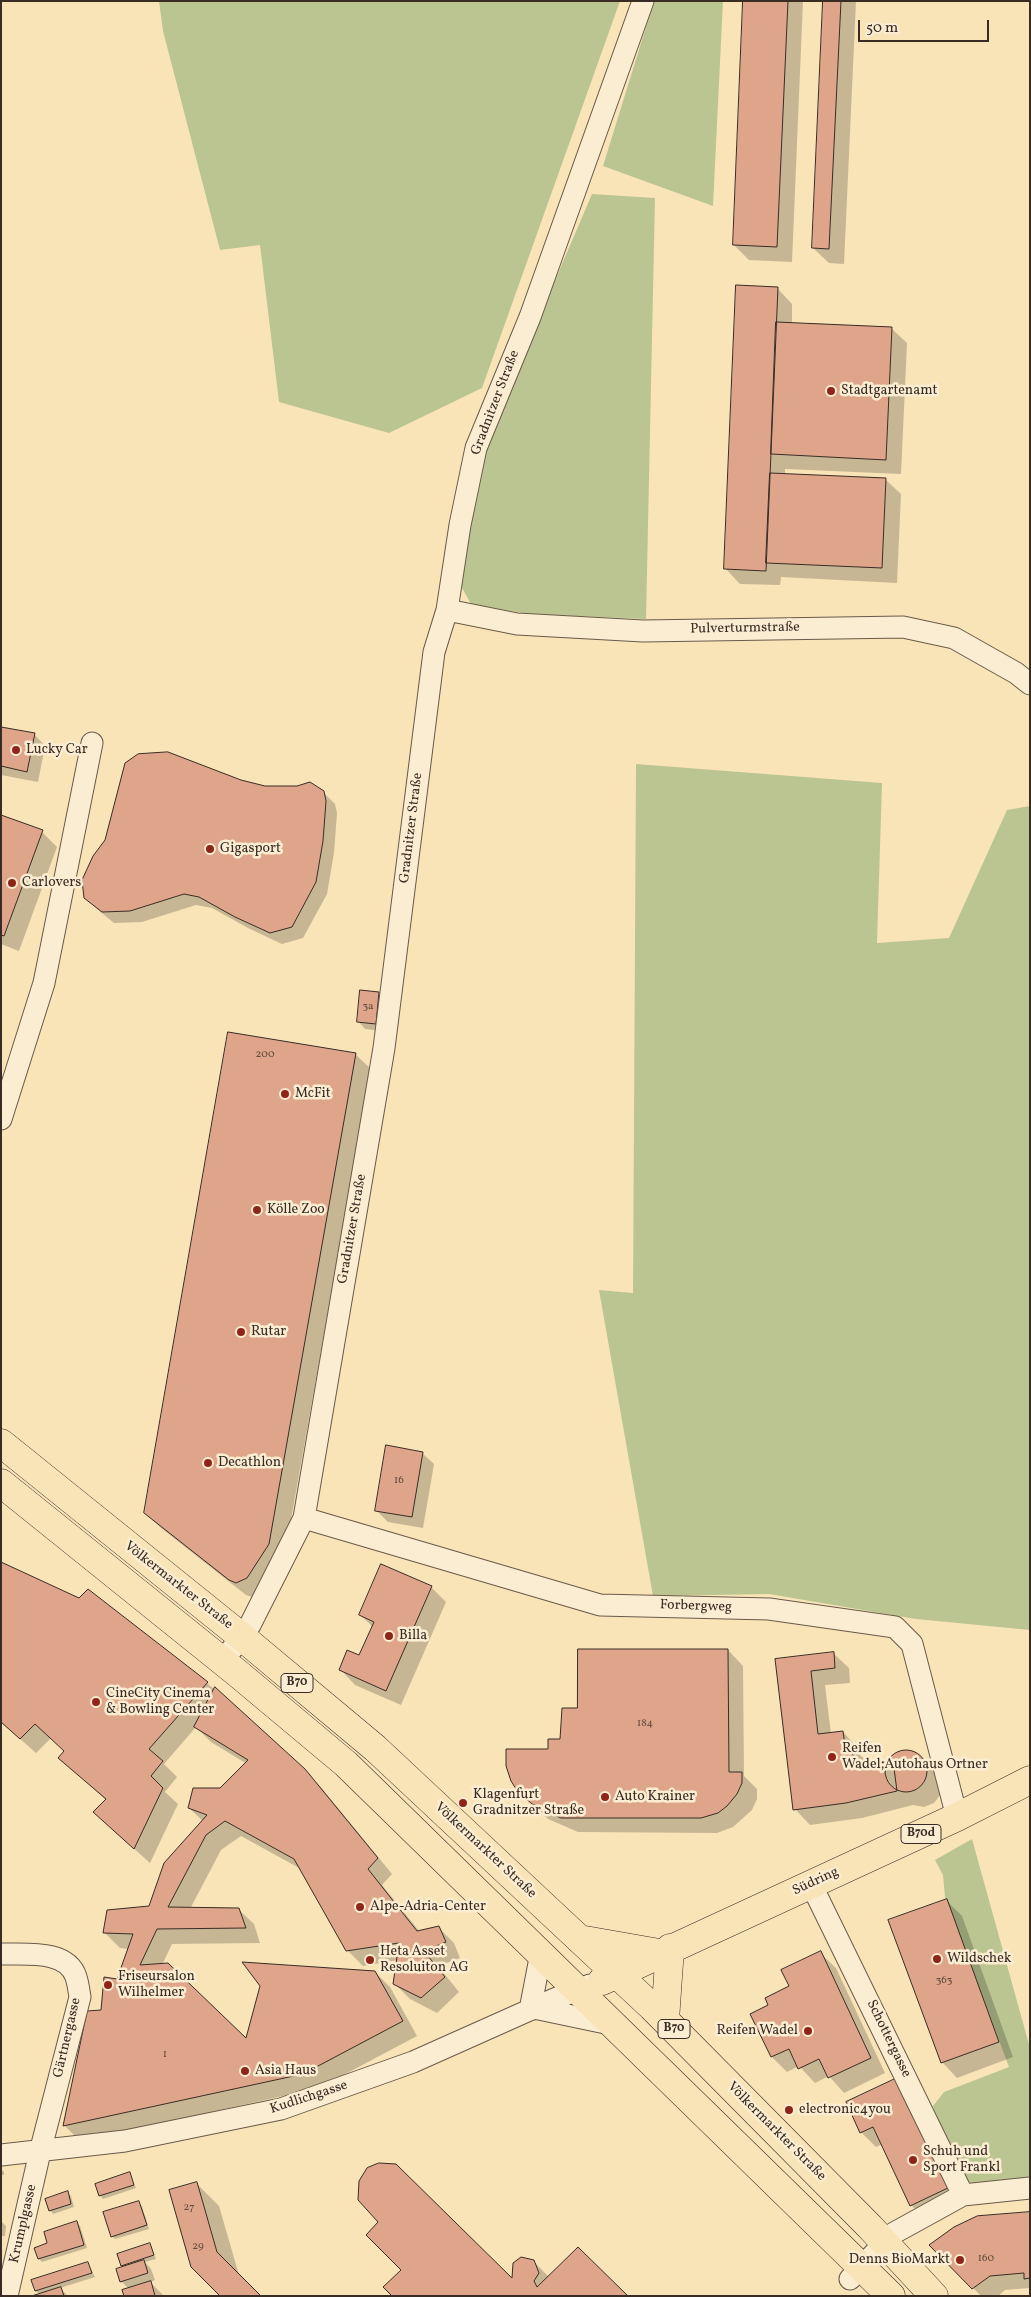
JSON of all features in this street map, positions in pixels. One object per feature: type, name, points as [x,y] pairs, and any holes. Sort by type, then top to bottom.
[{"type":"main road","name":"Völkermarkter Straße","points":[[1,1443],[242,1637],[375,1748],[664,2020],[878,2256]]},
{"type":"main road","name":"Völkermarkter Straße","points":[[1,1483],[223,1660],[346,1764],[845,2251],[902,2262],[934,2296]]},
{"type":"main road","name":"Südring","points":[[600,1981],[958,1817],[1030,1780]]},
{"type":"main road","points":[[579,1940],[665,1951],[664,2020]]},
{"type":"main road","points":[[579,1940],[600,1981],[615,2025]]},
{"type":"street","name":"Gradnitzer Straße","points":[[223,1660],[250,1626],[304,1518],[384,1048],[434,652],[446,610],[460,525],[476,448],[533,308],[643,1]]},
{"type":"street","name":"Pulverturmstraße","points":[[446,610],[517,624],[642,631],[903,627],[954,638],[1016,673],[1030,684]]},
{"type":"street","points":[[1,1119],[44,983],[92,744]]},
{"type":"street","name":"Forbergweg","points":[[304,1518],[600,1605],[769,1609],[895,1627],[912,1644],[958,1817]]},
{"type":"street","name":"Schottergasse","points":[[811,1884],[963,2194]]},
{"type":"street","points":[[541,1953],[532,2009],[615,2025]]},
{"type":"street","name":"Gärtnergasse","points":[[1,1954],[48,1955],[65,1961],[76,1976],[80,1997],[40,2152]]},
{"type":"street","name":"Kudlichgasse","points":[[1,2155],[125,2141],[281,2108],[413,2062],[600,1981]]},
{"type":"street","name":"Krumplgasse","points":[[7,2296],[8,2267],[40,2152]]},
{"type":"street","points":[[878,2256],[963,2194],[1030,2188]]},
{"type":"green space","points":[[159,1],[620,1],[482,388],[389,433],[279,402],[260,245],[220,250],[163,31]]},
{"type":"green space","points":[[654,1],[723,1],[713,206],[603,166]]},
{"type":"green space","points":[[592,194],[655,198],[646,619],[528,614],[471,604],[457,579],[484,446]]},
{"type":"green space","points":[[636,764],[882,783],[877,943],[949,938],[1007,810],[1030,806],[1030,1630],[916,1619],[769,1594],[653,1596],[599,1290],[633,1293]]},
{"type":"green space","points":[[972,1839],[1030,2048],[1030,2180],[971,2183],[953,2158],[933,2106],[944,2092],[1009,2067],[945,1897],[943,1875],[935,1860]]},
{"type":"building","points":[[743,1],[788,1],[777,247],[733,245]]},
{"type":"building","points":[[823,1],[841,1],[829,249],[812,248]]},
{"type":"building","points":[[736,285],[778,287],[766,571],[724,569]]},
{"type":"building","name":"Stadtgartenamt","points":[[776,322],[892,327],[886,460],[771,454]]},
{"type":"building","points":[[770,473],[886,478],[882,568],[766,563]]},
{"type":"building","name":"Lucky Car","points":[[1,727],[35,733],[27,772],[1,766]]},
{"type":"building","name":"Gigasport","points":[[168,752],[241,780],[265,786],[297,786],[310,782],[324,791],[326,801],[323,841],[316,882],[292,927],[270,933],[235,917],[199,897],[184,894],[130,911],[102,912],[84,898],[82,880],[93,856],[105,840],[125,763],[138,754]]},
{"type":"building","name":"Carlovers","points":[[1,815],[43,830],[4,936],[1,935]]},
{"type":"building","points":[[360,990],[379,992],[376,1024],[357,1022]]},
{"type":"building","name":"Rutar","points":[[228,1032],[356,1053],[269,1544],[247,1578],[236,1583],[229,1580],[144,1513]]},
{"type":"building","points":[[386,1445],[423,1452],[412,1517],[375,1511]]},
{"type":"building","name":"CineCity Cinema & Bowling Center","points":[[1,1562],[79,1598],[88,1589],[208,1682],[149,1749],[163,1761],[151,1776],[163,1788],[134,1849],[93,1812],[106,1799],[58,1758],[64,1751],[35,1724],[20,1739],[1,1722]]},
{"type":"building","name":"Billa","points":[[381,1564],[432,1586],[386,1691],[339,1670],[347,1650],[359,1655],[374,1622],[359,1615]]},
{"type":"building","points":[[578,1649],[728,1649],[729,1772],[742,1772],[742,1783],[737,1794],[727,1806],[718,1813],[701,1818],[561,1818],[532,1804],[518,1792],[511,1781],[506,1766],[506,1749],[548,1749],[548,1739],[560,1739],[562,1708],[577,1708]]},
{"type":"building","points":[[834,1652],[835,1668],[811,1671],[818,1734],[843,1731],[845,1746],[852,1745],[854,1766],[893,1761],[897,1791],[846,1803],[793,1810],[775,1659]]},
{"type":"building","name":"Alpe-Adria-Center","points":[[215,1687],[305,1769],[378,1858],[368,1869],[417,1931],[439,1926],[446,1942],[424,1951],[445,1977],[421,1998],[393,1984],[399,1943],[346,1951],[294,1859],[225,1821],[206,1835],[168,1907],[239,1908],[246,1928],[157,1929],[140,1965],[168,1963],[246,2038],[260,1986],[242,1962],[375,1971],[403,2021],[303,2074],[63,2126],[87,2011],[101,2010],[104,1977],[117,1979],[133,1934],[103,1933],[107,1910],[149,1906],[164,1863],[207,1815],[188,1808],[193,1788],[220,1788],[248,1760],[194,1727]]},
{"type":"building","points":[[910,1750],[918,1753],[924,1759],[927,1771],[924,1783],[918,1789],[902,1792],[894,1789],[888,1783],[885,1767],[888,1759],[894,1753]]},
{"type":"building","points":[[947,1899],[999,2042],[941,2063],[888,1920]]},
{"type":"building","name":"Reifen Wadel","points":[[821,1951],[871,2058],[828,2078],[819,2059],[798,2069],[789,2049],[771,2057],[750,2014],[768,2005],[765,1998],[789,1986],[781,1970]]},
{"type":"building","name":"Schuh und Sport Frankl","points":[[895,2079],[909,2109],[912,2108],[950,2187],[910,2206],[873,2127],[860,2133],[846,2102]]},
{"type":"building","points":[[379,2163],[396,2164],[512,2278],[513,2263],[521,2257],[534,2260],[539,2273],[534,2281],[537,2287],[578,2247],[628,2296],[392,2296],[383,2287],[401,2270],[366,2235],[378,2222],[358,2200],[359,2181],[367,2168]]},
{"type":"building","points":[[130,2172],[134,2185],[99,2196],[95,2184]]},
{"type":"building","points":[[197,2182],[217,2252],[261,2296],[220,2296],[191,2267],[169,2190]]},
{"type":"building","points":[[68,2191],[71,2204],[49,2211],[45,2199]]},
{"type":"building","points":[[139,2201],[147,2225],[111,2237],[103,2212]]},
{"type":"building","points":[[1030,2212],[1030,2278],[1024,2279],[1024,2273],[990,2276],[972,2289],[929,2245],[954,2227],[977,2216]]},
{"type":"building","points":[[77,2221],[84,2245],[38,2259],[34,2248],[47,2243],[44,2232]]},
{"type":"building","points":[[150,2243],[154,2255],[121,2266],[117,2254]]},
{"type":"building","points":[[144,2260],[148,2273],[120,2282],[116,2269]]},
{"type":"building","points":[[88,2262],[92,2273],[35,2291],[31,2280]]},
{"type":"building","points":[[151,2281],[155,2296],[124,2296],[122,2290]]},
{"type":"building","points":[[61,2287],[64,2296],[32,2296]]},
{"type":"place","name":"Stadtgartenamt","points":[[831,391]]},
{"type":"place","name":"Lucky Car","points":[[16,750]]},
{"type":"place","name":"Gigasport","points":[[210,849]]},
{"type":"place","name":"Carlovers","points":[[12,883]]},
{"type":"place","name":"McFit","points":[[285,1094]]},
{"type":"place","name":"Kölle Zoo","points":[[257,1210]]},
{"type":"place","name":"Rutar","points":[[241,1332]]},
{"type":"place","name":"Decathlon","points":[[208,1463]]},
{"type":"place","name":"Billa","points":[[389,1636]]},
{"type":"place","name":"CineCity Cinema & Bowling Center","points":[[96,1702]]},
{"type":"place","name":"Reifen Wadel;Autohaus Ortner","points":[[832,1757]]},
{"type":"place","name":"Auto Krainer","points":[[605,1797]]},
{"type":"place","name":"Klagenfurt Gradnitzer Straße","points":[[463,1803]]},
{"type":"place","name":"Alpe-Adria-Center","points":[[360,1907]]},
{"type":"place","name":"Wildschek","points":[[937,1959]]},
{"type":"place","name":"Heta Asset Resoluiton AG","points":[[370,1960]]},
{"type":"place","name":"Friseursalon Wilhelmer","points":[[108,1985]]},
{"type":"place","name":"Reifen Wadel","points":[[808,2031]]},
{"type":"place","name":"Asia Haus","points":[[245,2071]]},
{"type":"place","name":"electronic4you","points":[[789,2110]]},
{"type":"place","name":"Schuh und Sport Frankl","points":[[913,2160]]},
{"type":"place","name":"Denns BioMarkt","points":[[960,2260]]}]
